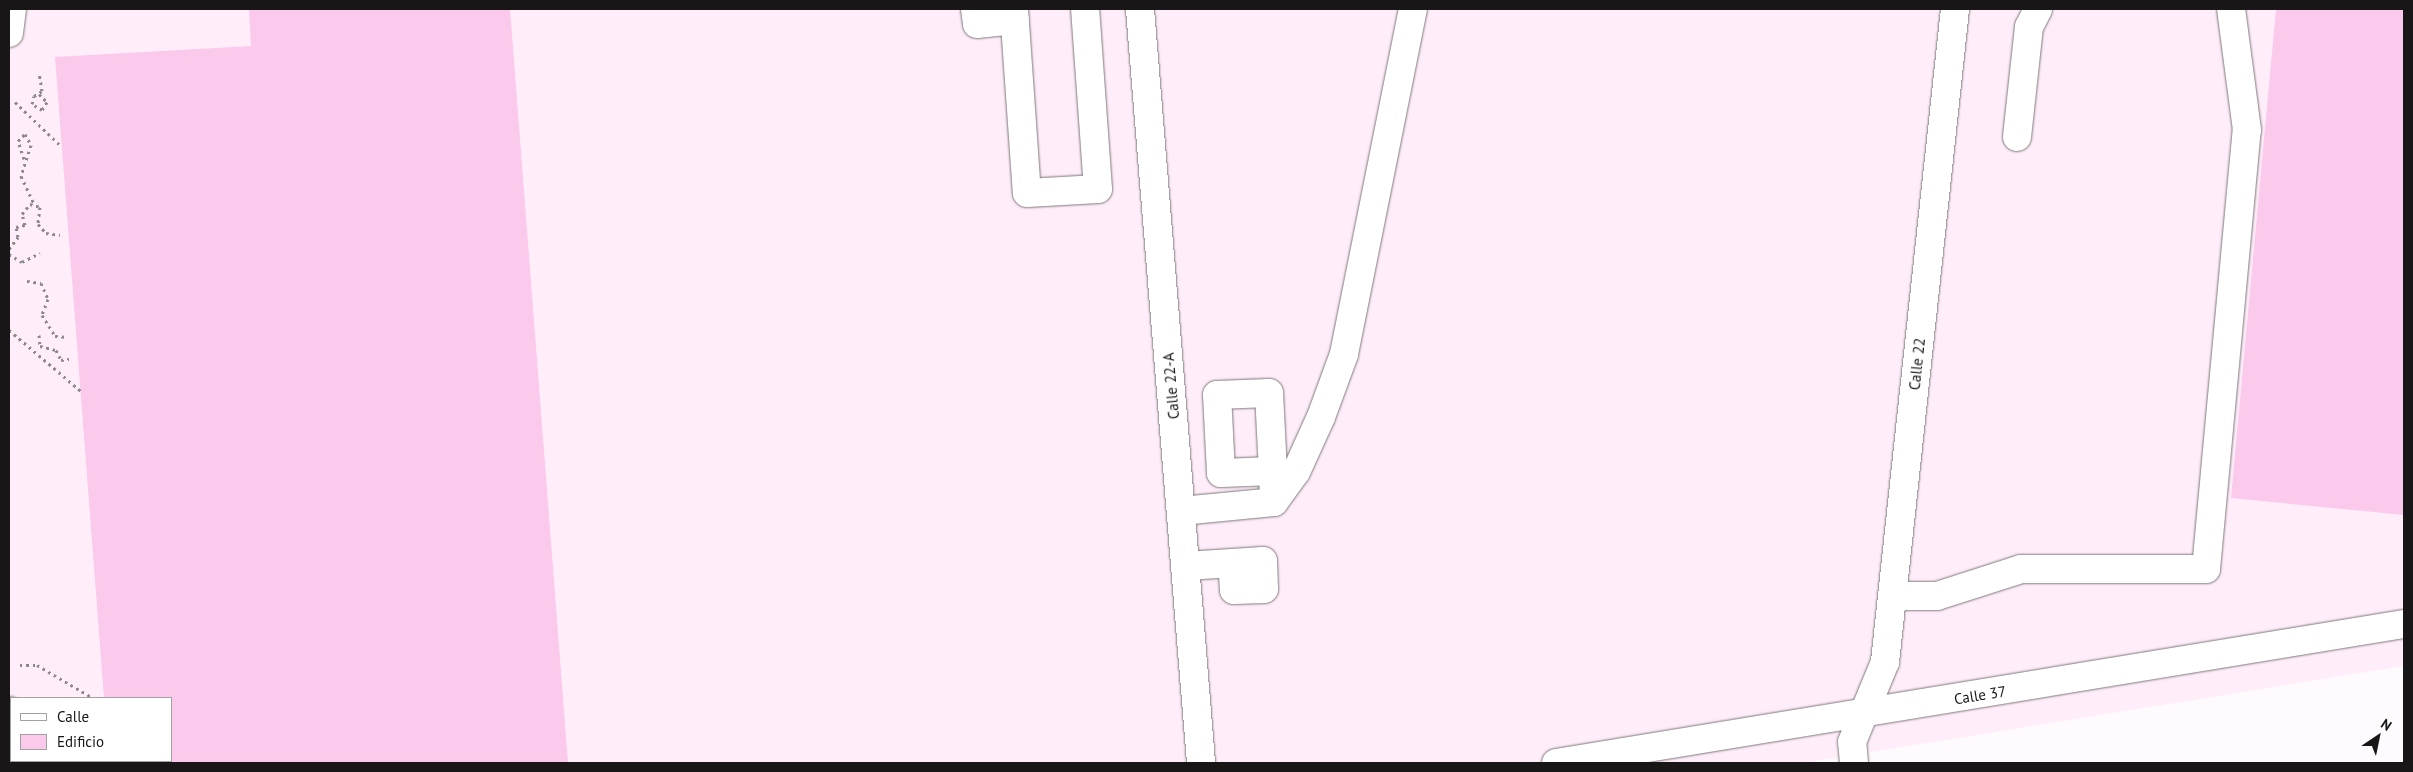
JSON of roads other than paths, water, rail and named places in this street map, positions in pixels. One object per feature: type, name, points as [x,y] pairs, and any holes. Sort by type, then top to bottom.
[{"type":"street","points":[[9,33],[12,9]]},
{"type":"street","points":[[975,9],[977,24],[1015,14],[1027,193],[1098,189],[1086,9]]},
{"type":"street","name":"Calle 22-A","points":[[1140,9],[1201,763]]},
{"type":"street","points":[[1181,511],[1274,502],[1296,472],[1344,354],[1412,9]]},
{"type":"street","name":"Calle 22","points":[[1854,763],[1852,742],[1886,662],[1955,9]]},
{"type":"street","points":[[2017,137],[2029,27],[2038,9]]},
{"type":"street","points":[[1893,596],[1937,596],[2021,569],[2206,569],[2247,130],[2232,9]]},
{"type":"street","points":[[1273,471],[1274,502]]},
{"type":"street","points":[[1186,566],[1232,563]]},
{"type":"street","name":"Calle 37","points":[[1556,763],[2404,624]]},
{"type":"street","points":[[9,711],[10,728]]}]
